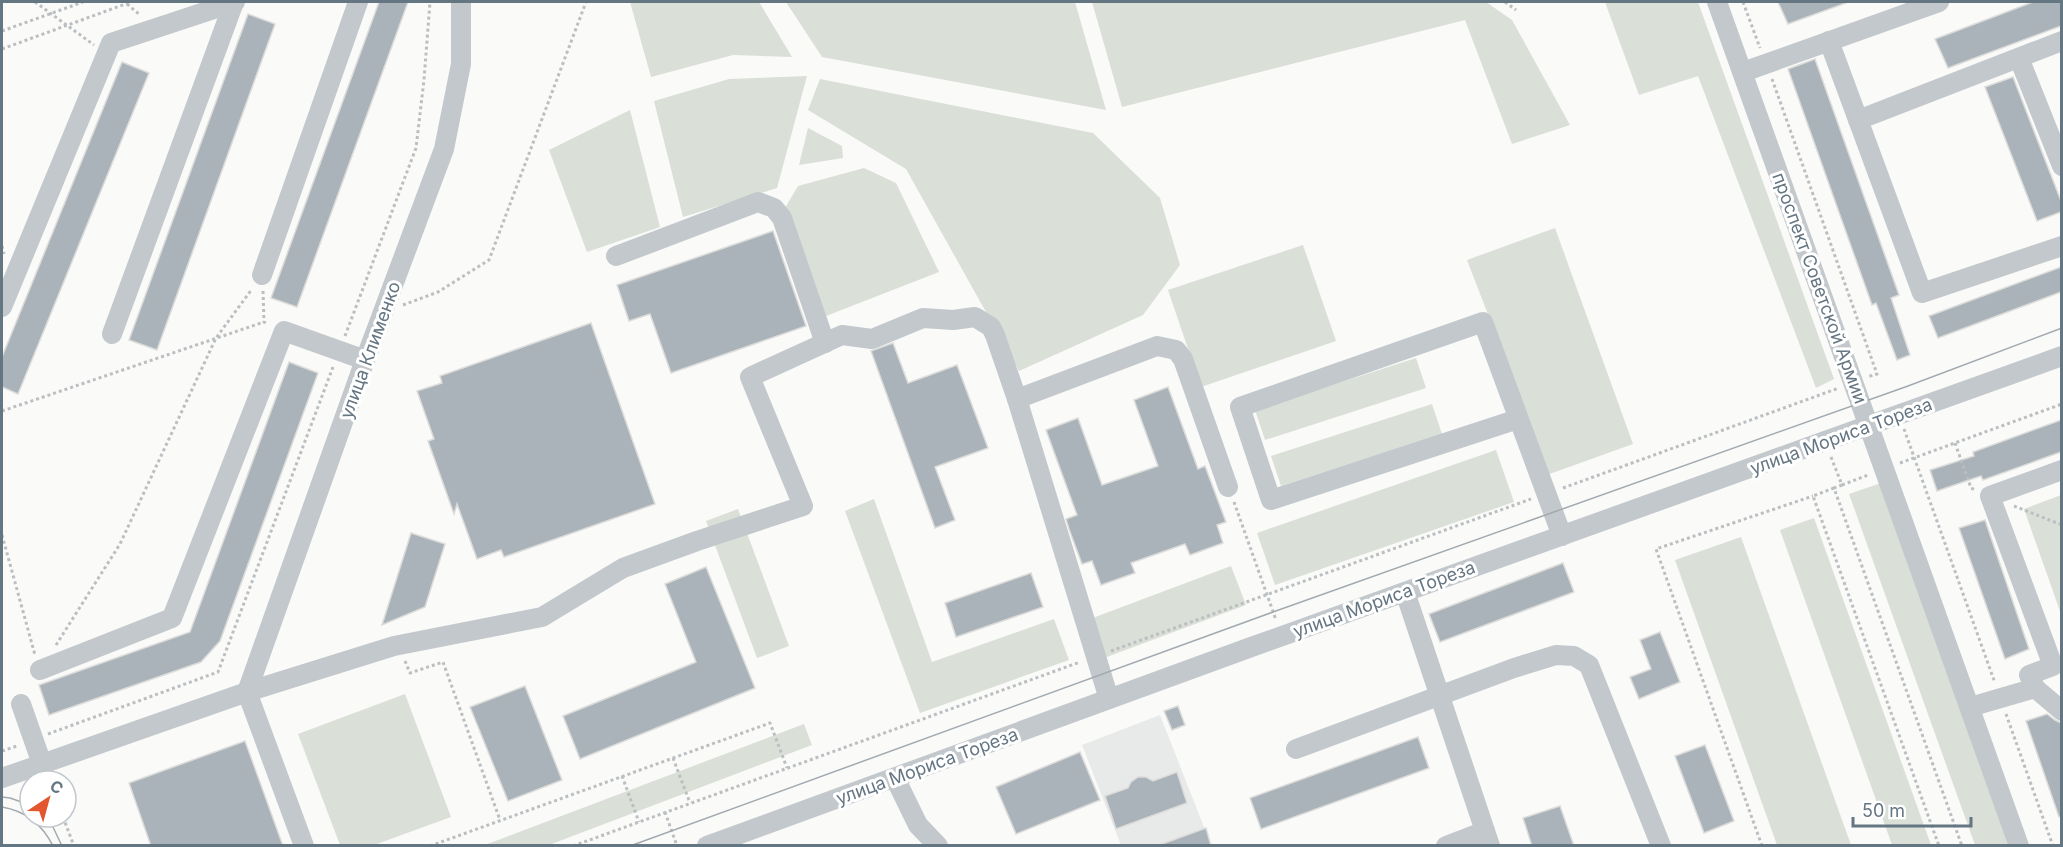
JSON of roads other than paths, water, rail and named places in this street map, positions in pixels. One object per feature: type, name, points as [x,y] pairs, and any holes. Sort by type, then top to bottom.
[{"type":"street","points":[[2,307],[111,43],[235,2]]},
{"type":"street","points":[[112,334],[235,2]]},
{"type":"street","points":[[262,275],[358,2]]},
{"type":"street","name":"улица Клименко","points":[[247,692],[365,360],[444,150],[461,64],[461,2]]},
{"type":"street","name":"проспект Советской Армии","points":[[1717,2],[2019,846]]},
{"type":"street","points":[[1743,72],[1939,2]]},
{"type":"street","points":[[1829,41],[1922,293],[2061,246]]},
{"type":"street","points":[[1858,120],[2061,41]]},
{"type":"street","points":[[2019,58],[2061,166]]},
{"type":"street","points":[[616,256],[758,202],[774,208],[782,219],[825,343]]},
{"type":"street","points":[[2,778],[247,692],[399,645],[542,617],[623,568],[803,506],[750,377],[843,335],[872,339],[923,318],[953,320],[975,317],[991,327],[995,335],[1017,399],[1109,699]]},
{"type":"street","points":[[1518,419],[1271,500],[1240,407],[1483,322],[1562,536]]},
{"type":"street","points":[[40,670],[172,618],[284,331],[365,360]]},
{"type":"street","points":[[1017,399],[1157,346],[1176,350],[1182,359],[1228,487]]},
{"type":"street","name":"улица Мориса Тореза","points":[[707,846],[2061,356]]},
{"type":"street","points":[[2061,470],[1990,496],[2053,666],[2030,675],[2035,688],[2061,711]]},
{"type":"street","points":[[1406,592],[1487,838],[1446,846]]},
{"type":"street","points":[[1296,749],[1556,655],[1574,656],[1589,665],[1661,846]]},
{"type":"street","points":[[1970,707],[2035,688]]},
{"type":"street","points":[[247,692],[304,846]]},
{"type":"street","points":[[21,704],[42,764]]},
{"type":"street","points":[[895,778],[918,825],[938,846]]},
{"type":"tram line","points":[[630,846],[1273,612],[1908,386],[2062,328]]},
{"type":"tram line","points":[[2,797],[18,801]]},
{"type":"tram line","points":[[2,807],[26,815],[44,831],[53,846]]},
{"type":"tram line","points":[[54,829],[62,846]]}]
